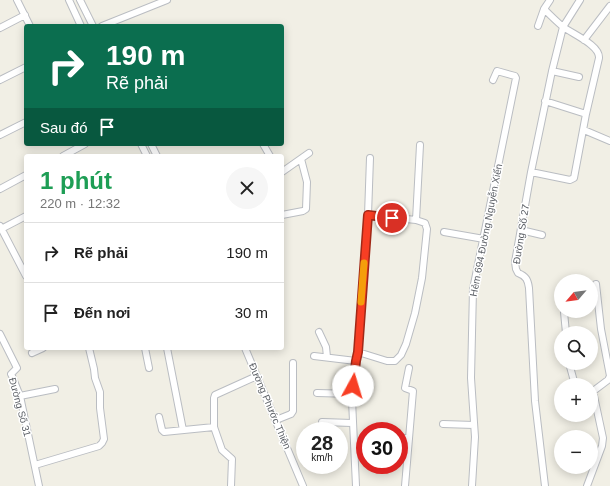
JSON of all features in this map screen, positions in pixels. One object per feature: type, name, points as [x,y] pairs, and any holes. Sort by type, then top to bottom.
[{"type":"street","points":[[17,0],[29,24]]},
{"type":"street","points":[[69,0],[80,24]]},
{"type":"street","points":[[80,0],[92,24]]},
{"type":"street","points":[[107,24],[167,0]]},
{"type":"street","points":[[538,26],[544,9],[550,0]]},
{"type":"street","name":"Đường Số 27","points":[[545,486],[535,401],[529,284],[524,275],[518,273],[515,262],[531,172],[552,71],[563,27],[580,0]]},
{"type":"street","points":[[584,40],[610,6]]},
{"type":"street","points":[[531,172],[570,180],[574,178],[599,55],[598,52],[584,40],[563,27],[544,9]]},
{"type":"street","points":[[0,28],[25,15]]},
{"type":"street","points":[[0,80],[24,68]]},
{"type":"street","name":"Hẻm 694 Đường Nguyễn Xiển","points":[[472,486],[475,437],[471,378],[473,289],[516,78],[515,76],[498,71],[496,72],[493,80]]},
{"type":"street","points":[[552,71],[579,77]]},
{"type":"street","points":[[546,101],[586,114]]},
{"type":"street","points":[[0,135],[24,123]]},
{"type":"street","points":[[584,130],[610,141]]},
{"type":"street","points":[[416,220],[420,145]]},
{"type":"street","points":[[67,154],[81,146]]},
{"type":"street","points":[[284,171],[310,153]]},
{"type":"street","points":[[284,216],[306,209],[308,182],[301,158]]},
{"type":"street","points":[[356,486],[352,422],[353,394],[358,352],[368,215],[370,158]]},
{"type":"street","points":[[0,189],[24,176]]},
{"type":"street","points":[[358,352],[387,361],[395,361],[401,355],[406,344],[415,313],[422,278],[427,229],[425,223],[416,220],[368,215]]},
{"type":"street","points":[[24,217],[1,227],[24,272]]},
{"type":"street","points":[[521,230],[542,235]]},
{"type":"street","points":[[444,232],[484,239]]},
{"type":"street","points":[[598,302],[601,329],[610,376],[608,380],[598,387]]},
{"type":"street","points":[[319,332],[326,347],[327,357]]},
{"type":"street","name":"Đường Số 31","points":[[0,334],[17,368],[11,374],[20,396],[39,486]]},
{"type":"street","points":[[32,353],[39,350]]},
{"type":"street","points":[[34,465],[99,446],[102,443],[104,438],[100,408],[100,392],[95,378],[90,350]]},
{"type":"street","points":[[145,350],[149,368]]},
{"type":"street","points":[[167,350],[183,430]]},
{"type":"street","name":"Đường Phước Thiện","points":[[247,350],[303,486]]},
{"type":"street","points":[[314,356],[356,361]]},
{"type":"street","points":[[276,420],[291,414],[293,411],[293,363]]},
{"type":"street","points":[[405,486],[413,391],[405,388],[409,368]]},
{"type":"street","points":[[232,486],[232,460],[222,450],[214,427],[214,398],[215,394],[257,376]]},
{"type":"street","points":[[20,396],[56,389]]},
{"type":"street","points":[[317,393],[353,394]]},
{"type":"street","points":[[587,486],[602,446],[603,438],[598,417]]},
{"type":"street","points":[[159,418],[162,430],[164,432],[214,427]]},
{"type":"street","points":[[443,424],[474,425]]},
{"type":"slow traffic","points":[[361,302],[364,263]]},
{"type":"route","points":[[353,386],[358,352],[368,215],[392,218]]}]
